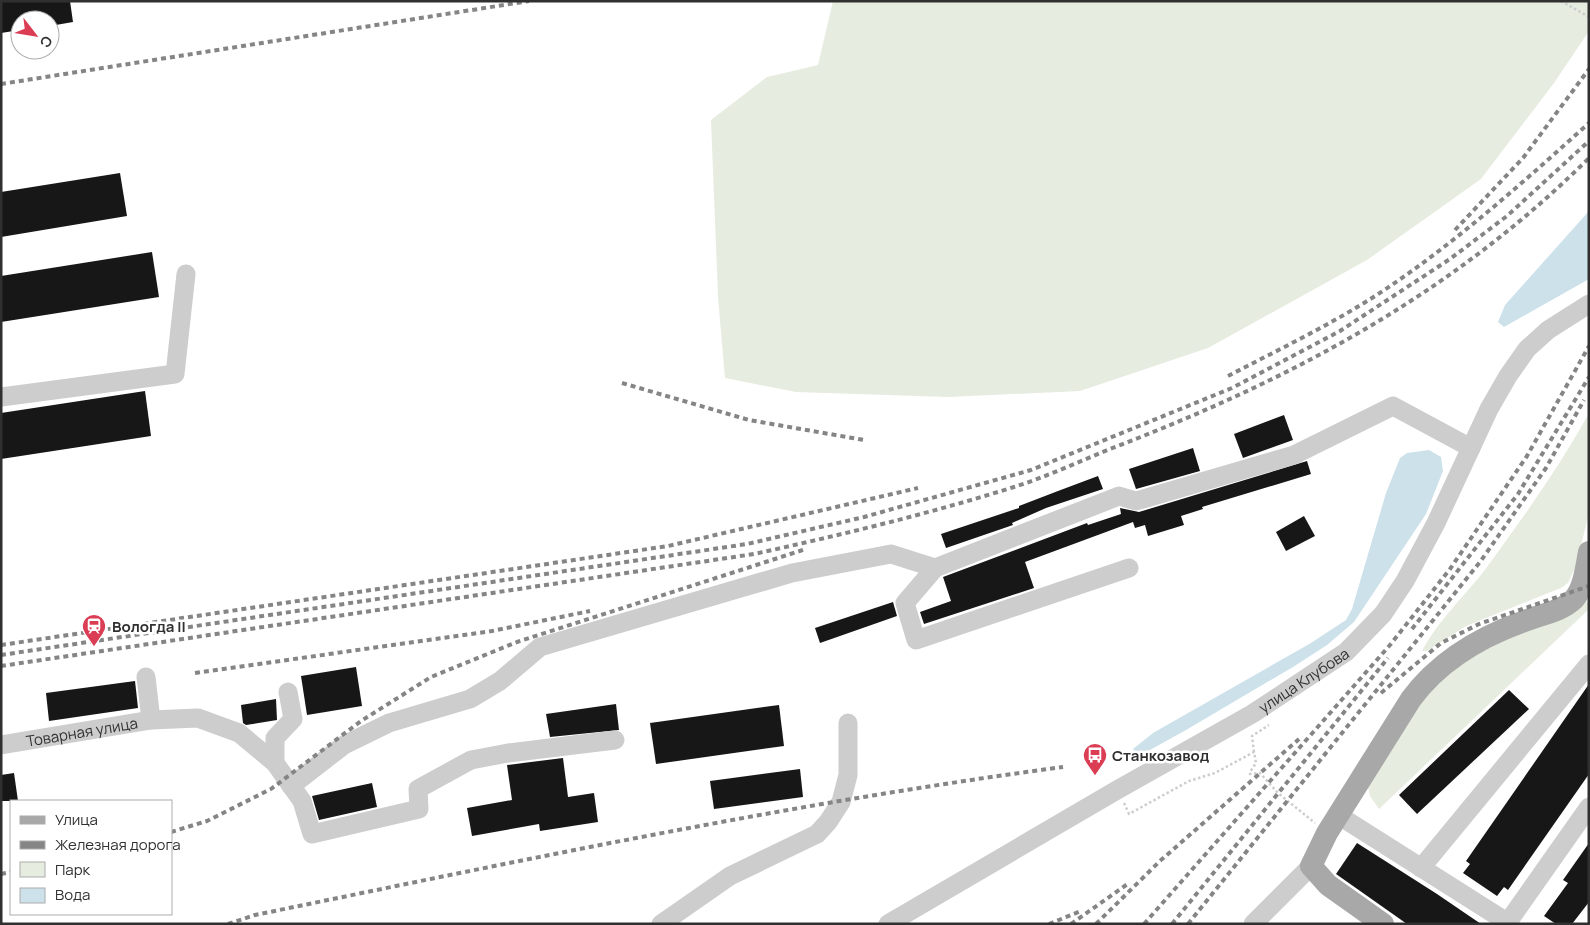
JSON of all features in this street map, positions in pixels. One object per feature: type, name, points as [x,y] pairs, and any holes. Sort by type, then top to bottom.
[{"type":"main road","points":[[1383,924],[1328,885],[1311,866],[1332,824],[1411,699],[1436,670],[1469,647],[1500,630],[1563,606],[1584,594],[1589,552]]},
{"type":"street","points":[[1,397],[175,374],[186,274]]},
{"type":"street","name":"улица Клубова","points":[[888,924],[1117,790],[1252,714],[1346,652],[1383,614],[1405,581],[1436,523],[1489,409],[1508,376],[1527,350],[1548,330],[1589,304]]},
{"type":"street","points":[[1129,568],[916,640],[905,603],[935,568],[1119,496],[1136,501],[1294,455],[1392,406],[1471,448]]},
{"type":"street","points":[[291,786],[344,745],[389,723],[470,699],[500,681],[540,647],[801,572],[891,554],[935,568]]},
{"type":"street","points":[[1421,868],[1589,664]]},
{"type":"street","name":"Товарная улица","points":[[1,745],[151,720],[146,677]]},
{"type":"street","points":[[275,763],[275,738],[293,719],[288,692]]},
{"type":"street","points":[[151,720],[198,718],[239,733],[275,763],[302,801],[312,834],[419,809],[418,789],[471,760],[508,753],[615,740]]},
{"type":"street","points":[[661,924],[730,876],[817,834],[828,822],[841,802],[848,775],[848,723]]},
{"type":"street","points":[[1332,824],[1421,868],[1509,923],[1589,807]]},
{"type":"street","points":[[1252,924],[1311,866]]},
{"type":"path","points":[[1561,1],[1589,17]]},
{"type":"path","points":[[1269,725],[1252,736],[1256,763],[1250,774],[1260,773],[1278,793],[1332,824]]},
{"type":"path","points":[[1122,800],[1129,814],[1189,781],[1215,773],[1254,752]]},
{"type":"green space","points":[[833,1],[1589,1],[1589,31],[1554,83],[1481,179],[1367,260],[1208,348],[1080,391],[948,397],[796,392],[725,378],[718,297],[711,120],[767,77],[818,65]]},
{"type":"green space","points":[[1589,413],[1589,513],[1576,566],[1568,583],[1561,588],[1466,626],[1427,651],[1422,651],[1444,618],[1487,567],[1527,511],[1566,453]]},
{"type":"green space","points":[[1585,601],[1589,603],[1589,609],[1379,809],[1370,796],[1368,787],[1421,700],[1457,664]]},
{"type":"water","points":[[1589,211],[1589,279],[1504,327],[1498,322],[1505,305]]},
{"type":"water","points":[[1429,450],[1441,457],[1443,471],[1426,514],[1354,622],[1327,645],[1293,667],[1186,730],[1150,750],[1136,755],[1133,749],[1153,733],[1311,643],[1346,620],[1352,609],[1386,493],[1400,458],[1407,453]]},
{"type":"building","points":[[1,1],[70,1],[73,22],[60,24],[60,10],[10,10],[10,32],[1,33]]},
{"type":"building","points":[[120,173],[127,216],[1,237],[1,192]]},
{"type":"building","points":[[152,252],[159,297],[1,322],[1,276]]},
{"type":"building","points":[[145,391],[151,436],[1,459],[1,413]]},
{"type":"building","points":[[1284,415],[1293,440],[1243,458],[1234,434]]},
{"type":"building","points":[[1193,448],[1200,471],[1136,489],[1129,469]]},
{"type":"building","points":[[1307,461],[1311,474],[1202,507],[1203,509],[1181,516],[1184,525],[1148,536],[1145,525],[1135,528],[1133,522],[1025,562],[1034,588],[924,624],[920,612],[951,601],[943,577],[1087,523],[1088,525],[1121,514],[1120,508],[1139,512]]},
{"type":"building","points":[[1098,476],[1103,489],[1046,508],[1012,523],[1013,525],[946,548],[941,534],[1019,508],[1019,506]]},
{"type":"building","points":[[1304,516],[1315,536],[1286,551],[1276,532]]},
{"type":"building","points":[[893,602],[897,616],[820,643],[815,628]]},
{"type":"building","points":[[356,667],[362,706],[307,715],[301,676]]},
{"type":"building","points":[[135,681],[138,708],[49,721],[46,693]]},
{"type":"building","points":[[1589,684],[1589,774],[1508,890],[1504,887],[1497,896],[1463,873],[1470,864],[1466,861]]},
{"type":"building","points":[[1509,690],[1529,709],[1417,814],[1399,795]]},
{"type":"building","points":[[276,699],[277,720],[246,725],[243,723],[241,705]]},
{"type":"building","points":[[616,704],[619,730],[550,737],[546,714]]},
{"type":"building","points":[[779,705],[784,746],[656,764],[650,723]]},
{"type":"building","points":[[563,758],[568,797],[594,793],[598,822],[540,831],[539,824],[472,836],[467,808],[512,800],[507,765]]},
{"type":"building","points":[[800,769],[803,797],[714,809],[710,781]]},
{"type":"building","points":[[14,773],[18,800],[1,801],[1,775]]},
{"type":"building","points":[[372,783],[377,807],[319,820],[312,796]]},
{"type":"building","points":[[1357,843],[1481,924],[1407,924],[1336,874]]},
{"type":"building","points":[[1589,843],[1589,902],[1572,924],[1556,924],[1544,916],[1568,883],[1563,880]]},
{"type":"railway","points":[[1,84],[529,1]]},
{"type":"railway","points":[[1455,230],[1523,158],[1589,69]]},
{"type":"railway","points":[[1228,376],[1337,319],[1401,279],[1484,215],[1589,123]]},
{"type":"railway","points":[[1,655],[747,544],[864,517],[1031,470],[1232,388],[1340,331],[1450,259],[1507,216],[1589,141]]},
{"type":"railway","points":[[1,666],[754,554],[884,524],[1014,487],[1177,422],[1241,394],[1304,363],[1365,329],[1424,292],[1481,252],[1536,207],[1589,158]]},
{"type":"railway","points":[[1144,924],[1390,645],[1450,569],[1527,456],[1589,346]]},
{"type":"railway","points":[[1412,629],[1518,494],[1589,377]]},
{"type":"railway","points":[[622,383],[749,420],[864,440]]},
{"type":"railway","points":[[1188,924],[1480,562],[1546,468],[1584,400]]},
{"type":"railway","points":[[1,645],[668,546],[918,488]]},
{"type":"railway","points":[[172,832],[207,821],[271,789],[361,721],[431,677],[517,642],[806,549]]},
{"type":"railway","points":[[1381,693],[1441,643],[1479,624],[1589,586]]},
{"type":"railway","points":[[195,673],[492,631],[590,611]]},
{"type":"railway","points":[[1172,924],[1388,658]]},
{"type":"railway","points":[[1096,924],[1160,861],[1299,739]]},
{"type":"railway","points":[[228,924],[255,915],[759,815],[961,781],[1063,767]]},
{"type":"railway","points":[[1,874],[10,872]]},
{"type":"railway","points":[[1071,924],[1129,883]]},
{"type":"railway","points":[[1049,924],[1081,911]]},
{"type":"place","name":"Вологда II","points":[[94,647]]},
{"type":"place","name":"Станкозавод","points":[[1095,776]]}]
